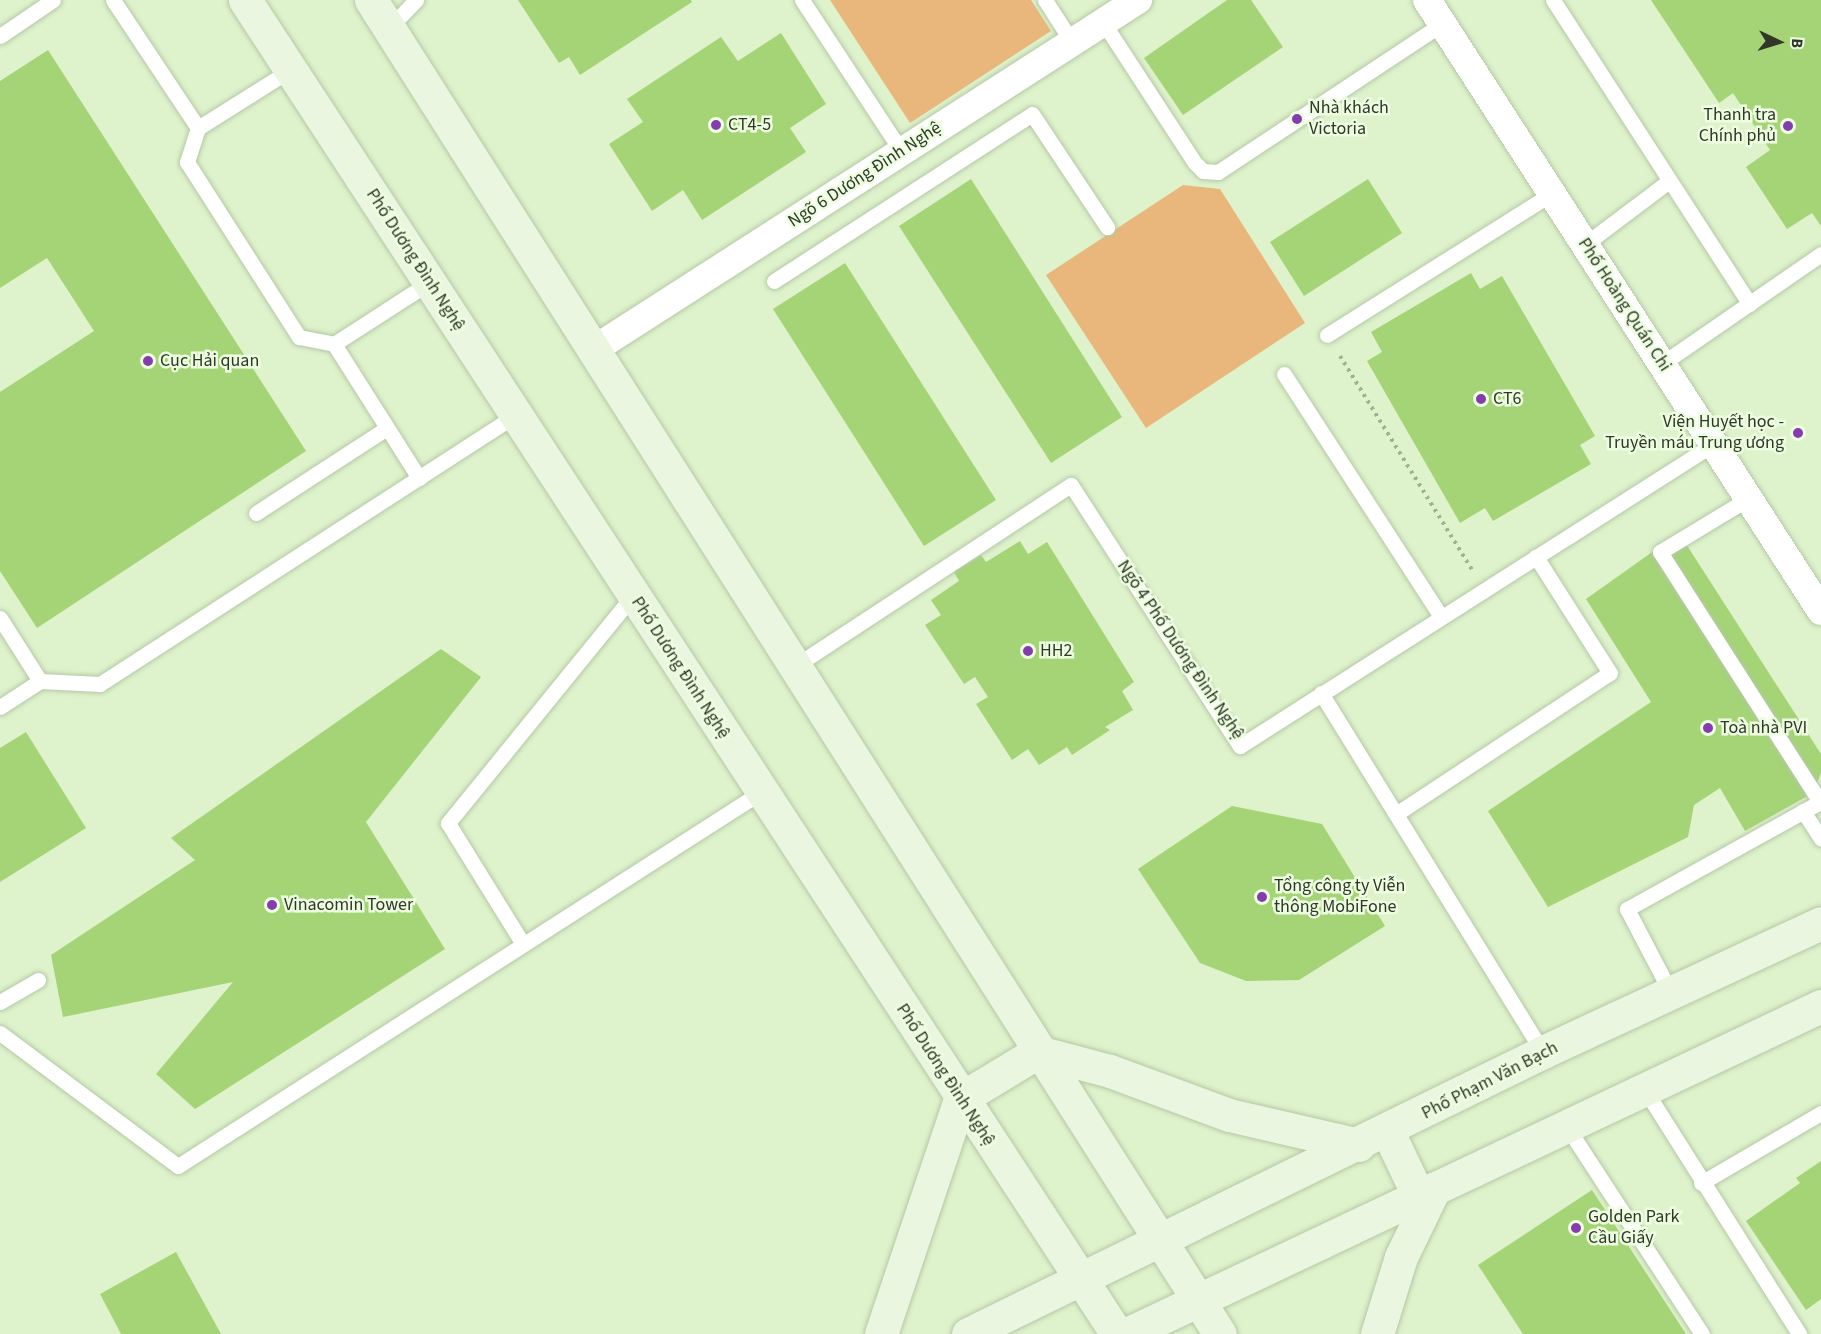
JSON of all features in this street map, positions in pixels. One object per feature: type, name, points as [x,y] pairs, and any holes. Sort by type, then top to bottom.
[{"type":"main road","name":"Phố Dương Đình Nghệ","points":[[245,0],[960,1099],[1117,1334]]},
{"type":"main road","points":[[371,0],[1038,1052],[1220,1334]]},
{"type":"main road","name":"Phố Phạm Văn Bạch","points":[[968,1334],[1373,1138],[1543,1052],[1821,923]]},
{"type":"main road","points":[[1127,1334],[1821,1006]]},
{"type":"main road","points":[[881,1334],[960,1099],[1038,1052],[1110,1071],[1229,1115],[1373,1138],[1426,1193]]},
{"type":"main road","points":[[1377,1334],[1401,1257],[1426,1193]]},
{"type":"street","name":"Ngõ 6 Dương Đình Nghệ","points":[[593,350],[1138,0]]},
{"type":"street","name":"Phố Hoàng Quán Chi","points":[[1436,7],[1551,194],[1715,443],[1821,610]]},
{"type":"lane","points":[[0,36],[53,0]]},
{"type":"lane","points":[[113,0],[198,129]]},
{"type":"lane","points":[[389,28],[416,0]]},
{"type":"lane","points":[[802,0],[902,152]]},
{"type":"lane","points":[[1045,0],[1071,42]]},
{"type":"lane","points":[[1552,0],[1750,304]]},
{"type":"lane","points":[[1103,22],[1195,163],[1203,171],[1218,172],[1436,7]]},
{"type":"lane","points":[[290,70],[198,129],[187,162],[299,337],[334,344],[430,282]]},
{"type":"lane","points":[[774,281],[1032,114],[1107,227]]},
{"type":"lane","points":[[1584,245],[1669,181]]},
{"type":"lane","points":[[1327,335],[1551,194]]},
{"type":"lane","points":[[1663,363],[1821,254]]},
{"type":"lane","points":[[334,344],[419,478]]},
{"type":"lane","points":[[1284,374],[1441,618]]},
{"type":"lane","points":[[0,707],[40,681],[100,684],[516,415]]},
{"type":"lane","points":[[256,513],[387,428]]},
{"type":"lane","name":"Ngõ 4 Phố Dương Đình Nghệ","points":[[795,666],[1071,485],[1240,746],[1715,443]]},
{"type":"lane","points":[[1671,993],[1627,909],[1820,802],[1660,552],[1749,498]]},
{"type":"lane","points":[[1396,814],[1610,673],[1536,557]]},
{"type":"lane","points":[[523,944],[448,823],[633,595]]},
{"type":"lane","points":[[0,618],[40,681]]},
{"type":"lane","points":[[1321,693],[1543,1052]]},
{"type":"lane","points":[[0,1033],[178,1166],[761,792]]},
{"type":"lane","points":[[1803,811],[1821,839]]},
{"type":"lane","points":[[0,1002],[38,980]]},
{"type":"lane","points":[[1645,1090],[1701,1183],[1799,1334]]},
{"type":"lane","points":[[1701,1183],[1821,1113]]},
{"type":"lane","points":[[1567,1126],[1702,1334]]},
{"type":"path","points":[[1327,335],[1484,590]]},
{"type":"shaded area","points":[[830,0],[1031,0],[1051,31],[910,123]]},
{"type":"shaded area","points":[[1183,185],[1220,189],[1305,323],[1146,428],[1046,275]]},
{"type":"building","points":[[518,0],[691,0],[692,2],[580,75],[569,57],[559,63]]},
{"type":"building","points":[[1227,0],[1251,0],[1283,47],[1183,115],[1144,58]]},
{"type":"building","name":"Thanh tra Chính phủ","points":[[1651,0],[1821,0],[1821,226],[1812,213],[1787,229],[1746,167],[1770,150],[1733,93],[1719,103]]},
{"type":"building","name":"CT4-5","points":[[781,33],[826,104],[790,128],[806,152],[702,220],[683,190],[652,211],[609,144],[643,122],[627,99],[721,37],[738,61]]},
{"type":"building","name":"Cục Hải quan","points":[[48,50],[306,451],[37,628],[0,571],[0,392],[94,331],[47,258],[0,288],[0,81]]},
{"type":"building","points":[[971,179],[1122,417],[1051,463],[899,226]]},
{"type":"building","points":[[1368,179],[1402,233],[1304,296],[1270,242]]},
{"type":"building","points":[[845,263],[996,500],[924,546],[773,309]]},
{"type":"building","name":"CT6","points":[[1471,273],[1480,289],[1502,276],[1595,436],[1580,445],[1591,464],[1493,521],[1485,508],[1460,523],[1367,361],[1382,352],[1371,332]]},
{"type":"building","name":"Toà nhà PVI","points":[[1679,533],[1821,754],[1821,773],[1813,793],[1745,831],[1720,788],[1694,805],[1688,837],[1548,907],[1488,811],[1651,702],[1586,599]]},
{"type":"building","name":"HH2","points":[[1020,541],[1028,554],[1047,542],[1134,682],[1122,691],[1133,710],[1105,727],[1110,730],[1072,755],[1067,747],[1039,765],[1028,749],[1012,760],[976,704],[988,697],[975,677],[964,684],[925,625],[941,615],[931,600],[959,581],[954,572],[981,555],[986,562]]},
{"type":"building","name":"Vinacomin Tower","points":[[441,649],[481,677],[366,822],[445,949],[195,1109],[156,1074],[233,982],[63,1017],[51,955],[195,860],[171,838]]},
{"type":"building","points":[[26,732],[86,828],[0,882],[0,748]]},
{"type":"building","name":"Tổng công ty Viễn thông MobiFone","points":[[1232,806],[1322,824],[1385,926],[1299,980],[1246,981],[1200,963],[1138,869]]},
{"type":"building","points":[[1821,1161],[1821,1299],[1806,1310],[1746,1221],[1800,1183],[1796,1178]]},
{"type":"building","name":"Golden Park Cầu Giấy","points":[[1592,1190],[1686,1334],[1523,1334],[1478,1265]]},
{"type":"building","points":[[176,1252],[221,1334],[121,1334],[100,1294]]},
{"type":"place","name":"Nhà khách Victoria","points":[[1297,119]]},
{"type":"place","name":"CT4-5","points":[[716,125]]},
{"type":"place","name":"Thanh tra Chính phủ","points":[[1788,126]]},
{"type":"place","name":"Cục Hải quan","points":[[148,361]]},
{"type":"place","name":"CT6","points":[[1481,399]]},
{"type":"place","name":"Viện Huyết học - Truyền máu Trung ương","points":[[1798,433]]},
{"type":"place","name":"HH2","points":[[1028,651]]},
{"type":"place","name":"Toà nhà PVI","points":[[1708,728]]},
{"type":"place","name":"Tổng công ty Viễn thông MobiFone","points":[[1262,897]]},
{"type":"place","name":"Vinacomin Tower","points":[[272,905]]},
{"type":"place","name":"Golden Park Cầu Giấy","points":[[1576,1228]]}]
